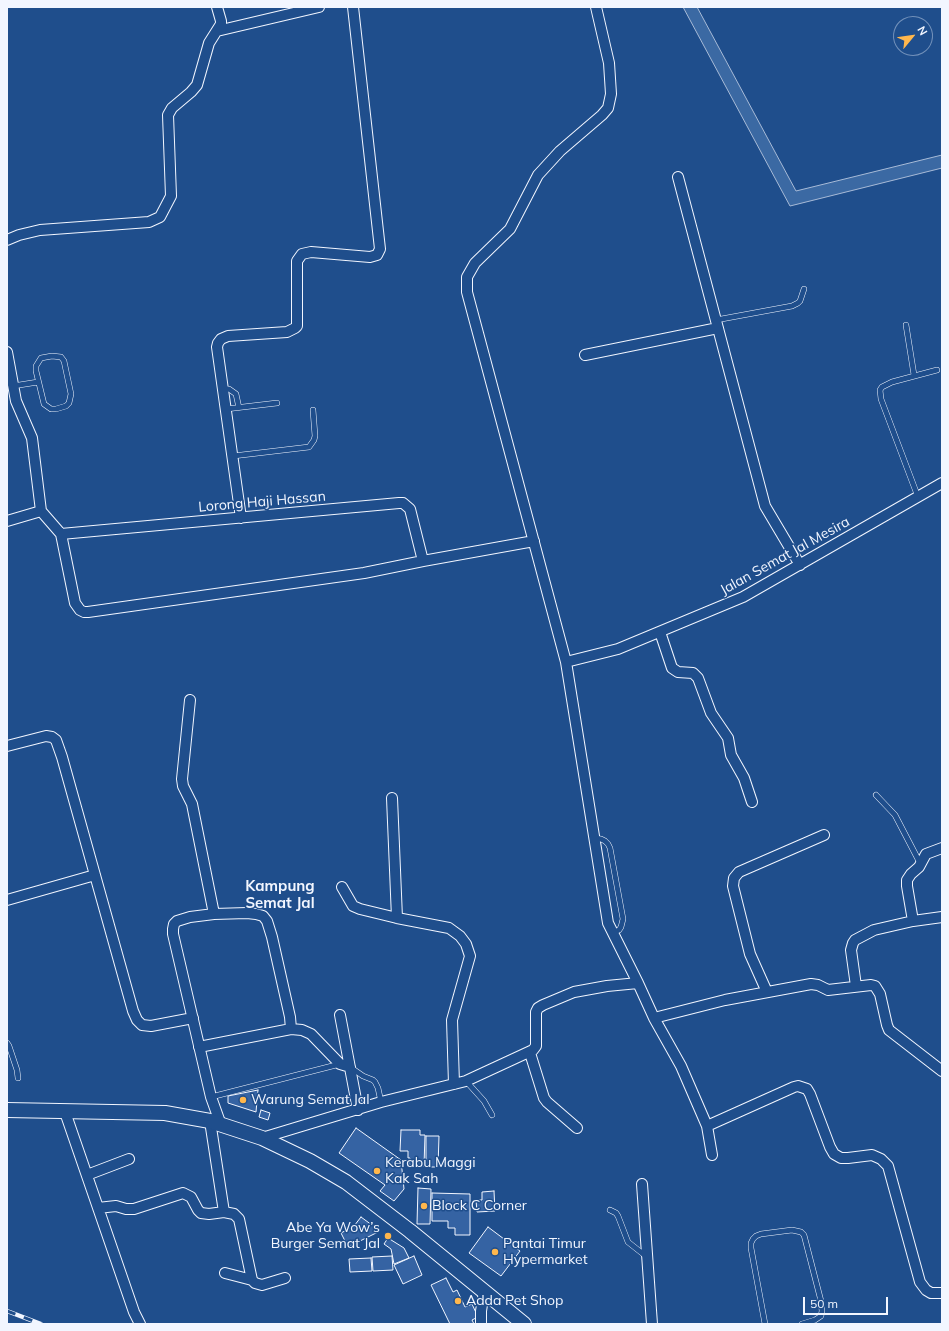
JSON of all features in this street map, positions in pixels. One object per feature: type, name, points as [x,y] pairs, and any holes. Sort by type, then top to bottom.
[{"type":"main road","points":[[7,1110],[165,1113],[216,1123],[262,1138],[310,1160],[346,1182],[410,1231],[524,1324]]},
{"type":"street","points":[[7,240],[35,231],[149,222],[160,217],[171,196],[169,112],[196,87],[208,43],[220,26],[221,21],[217,7]]},
{"type":"street","points":[[217,31],[319,7]]},
{"type":"street","points":[[241,518],[217,347],[218,343],[221,339],[228,336],[287,332],[297,326],[297,261],[302,254],[311,252],[370,257],[377,255],[380,249],[353,7]]},
{"type":"street","points":[[596,7],[609,63],[611,94],[608,108],[602,115],[560,151],[538,175],[510,229],[475,263],[467,277],[467,292],[566,662],[608,922],[654,1018],[681,1066],[707,1126],[712,1155]]},
{"type":"street","points":[[678,177],[765,506],[800,565]]},
{"type":"street","points":[[585,355],[717,324]]},
{"type":"street","points":[[7,352],[13,386],[11,402],[32,438],[41,511],[60,534],[75,603],[80,610],[84,612],[364,573],[534,541]]},
{"type":"street","name":"Jalan Semat Jal Mesira","points":[[566,662],[618,649],[743,597],[942,483]]},
{"type":"street","name":"Lorong Haji Hassan","points":[[60,534],[403,503],[412,513],[423,561]]},
{"type":"street","points":[[7,521],[41,511]]},
{"type":"street","points":[[660,632],[672,668],[678,672],[692,673],[698,678],[710,713],[728,738],[731,755],[744,778],[752,802]]},
{"type":"street","points":[[190,700],[182,779],[193,810],[214,914]]},
{"type":"street","points":[[7,746],[46,736],[52,737],[56,740],[133,1012],[137,1020],[142,1025],[151,1026],[193,1018]]},
{"type":"street","points":[[392,798],[397,918]]},
{"type":"street","points":[[767,992],[750,954],[733,886],[734,878],[740,872],[824,835]]},
{"type":"street","points":[[913,921],[906,883],[909,877],[919,867],[926,854],[942,848]]},
{"type":"street","points":[[7,900],[95,875]]},
{"type":"street","points":[[342,888],[353,906],[397,918],[449,928],[460,936],[466,944],[470,956],[452,1020],[454,1084]]},
{"type":"street","points":[[224,1212],[216,1123],[172,929],[177,921],[181,919],[214,914],[256,914],[263,916],[272,937],[290,1017],[291,1029]]},
{"type":"street","points":[[856,986],[851,950],[852,943],[855,940],[874,930],[913,921],[942,917]]},
{"type":"street","points":[[262,1138],[381,1102],[466,1081],[530,1053],[536,1046],[536,1012],[538,1008],[543,1005],[574,992],[607,986],[638,983]]},
{"type":"street","points":[[654,1018],[725,1000],[814,984],[828,990],[867,984],[875,986],[880,994],[889,1030],[942,1071]]},
{"type":"street","points":[[340,1015],[345,1065],[358,1110]]},
{"type":"street","points":[[199,1047],[291,1029],[302,1030],[311,1034],[345,1065]]},
{"type":"street","points":[[530,1053],[544,1098],[577,1128]]},
{"type":"street","points":[[707,1126],[794,1087],[803,1087],[807,1089],[834,1154],[841,1158],[872,1155],[881,1159],[888,1166],[920,1282],[923,1288],[931,1293],[942,1293]]},
{"type":"street","points":[[65,1112],[134,1312],[140,1324]]},
{"type":"street","points":[[87,1175],[130,1158]]},
{"type":"street","points":[[642,1184],[646,1257],[652,1324]]},
{"type":"street","points":[[98,1208],[116,1206],[126,1210],[134,1209],[183,1193],[191,1197],[201,1213],[209,1214],[224,1212],[234,1214],[239,1219],[252,1280]]},
{"type":"street","points":[[225,1273],[252,1280],[262,1285],[285,1278]]},
{"type":"street","points":[[481,1324],[481,1311],[484,1292]]},
{"type":"lane","points":[[717,324],[792,306],[800,301],[804,289]]},
{"type":"lane","points":[[906,325],[914,375]]},
{"type":"lane","points":[[46,357],[61,357],[64,361],[67,372],[71,394],[69,403],[66,406],[56,409],[47,407],[42,399],[38,382],[36,366],[38,362],[46,357]]},
{"type":"lane","points":[[918,497],[880,394],[882,387],[892,382],[936,370]]},
{"type":"lane","points":[[13,386],[38,382]]},
{"type":"lane","points":[[223,389],[229,389],[236,394],[239,408]]},
{"type":"lane","points":[[226,409],[278,403]]},
{"type":"lane","points":[[233,456],[309,447],[315,436],[313,410]]},
{"type":"lane","points":[[876,795],[895,815],[920,864]]},
{"type":"lane","points":[[594,838],[605,840],[610,848],[623,918],[622,927],[612,933]]},
{"type":"lane","points":[[7,1042],[10,1046],[18,1078]]},
{"type":"lane","points":[[211,1097],[345,1065],[375,1082],[381,1102]]},
{"type":"lane","points":[[466,1081],[484,1101],[492,1115]]},
{"type":"lane","points":[[610,1210],[618,1216],[628,1242],[646,1257]]},
{"type":"lane","points":[[765,1324],[751,1243],[756,1236],[761,1234],[792,1230],[801,1232],[804,1235],[822,1302],[821,1316],[816,1320],[802,1324]]},
{"type":"water","points":[[683,7],[697,7],[796,191],[942,155],[942,168],[790,206]]},
{"type":"building","name":"Warung Semat Jal","points":[[258,1090],[256,1112],[228,1103],[228,1096]]},
{"type":"building","points":[[261,1110],[270,1113],[268,1120],[259,1117]]},
{"type":"building","points":[[356,1128],[401,1160],[404,1189],[394,1201],[380,1191],[385,1185],[339,1153]]},
{"type":"building","points":[[401,1130],[420,1130],[420,1135],[425,1135],[424,1166],[409,1165],[410,1158],[408,1158],[408,1151],[400,1151]]},
{"type":"building","points":[[426,1136],[439,1136],[438,1167],[426,1167]]},
{"type":"building","name":"Block C Corner","points":[[418,1188],[431,1189],[430,1224],[417,1224]]},
{"type":"building","points":[[494,1191],[495,1211],[477,1212],[476,1200],[482,1200],[482,1192]]},
{"type":"building","points":[[432,1193],[470,1194],[470,1235],[455,1235],[455,1228],[448,1228],[448,1221],[432,1221]]},
{"type":"building","points":[[361,1217],[380,1231],[348,1247],[341,1233],[354,1226]]},
{"type":"building","name":"Pantai Timur Hypermarket","points":[[488,1227],[520,1251],[501,1276],[469,1253]]},
{"type":"building","points":[[388,1238],[404,1248],[409,1258],[394,1264],[391,1249],[384,1244]]},
{"type":"building","points":[[392,1256],[393,1270],[373,1271],[372,1257]]},
{"type":"building","points":[[414,1256],[422,1275],[403,1284],[394,1265]]},
{"type":"building","points":[[371,1258],[372,1271],[350,1272],[349,1259]]},
{"type":"building","points":[[446,1278],[453,1292],[457,1290],[465,1307],[472,1304],[478,1317],[472,1320],[474,1324],[450,1324],[431,1285]]},
{"type":"railway","points":[[7,1311],[41,1324]]},
{"type":"place","name":"Warung Semat Jal","points":[[243,1100]]},
{"type":"place","name":"Kerabu Maggi Kak Sah","points":[[377,1171]]},
{"type":"place","name":"Block C Corner","points":[[424,1206]]},
{"type":"place","name":"Abe Ya Wow’s Burger Semat Jal","points":[[388,1236]]},
{"type":"place","name":"Pantai Timur Hypermarket","points":[[495,1252]]},
{"type":"place","name":"Adda Pet Shop","points":[[458,1301]]},
{"type":"district","name":"Kampung Semat Jal","points":[[280,894]]}]
